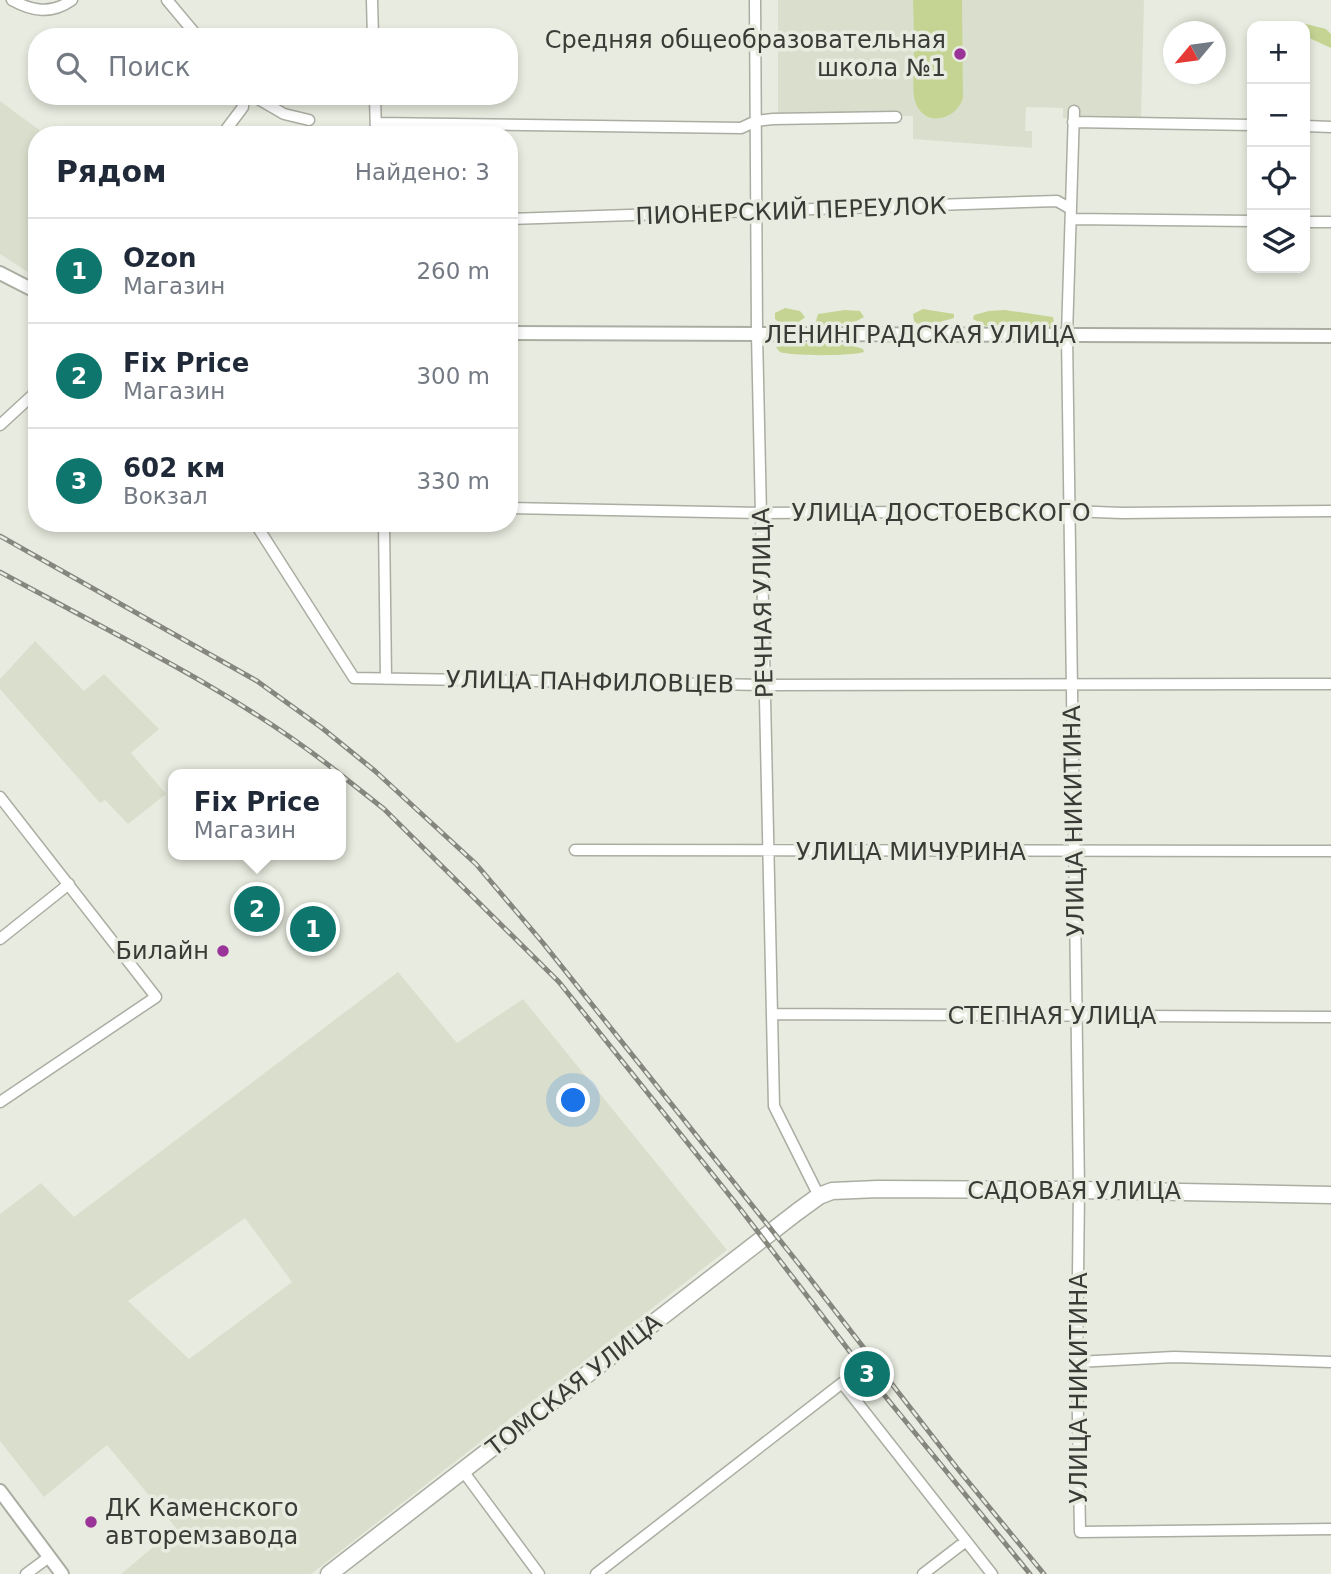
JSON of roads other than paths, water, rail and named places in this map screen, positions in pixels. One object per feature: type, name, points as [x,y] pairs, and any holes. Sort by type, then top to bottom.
[{"type":"main road","name":"САДОВАЯ УЛИЦА","points":[[819,1196],[832,1191],[878,1189],[1331,1195]]},
{"type":"main road","name":"ТОМСКАЯ УЛИЦА","points":[[329,1574],[819,1196]]},
{"type":"street","points":[[12,0],[29,10],[64,6],[72,0]]},
{"type":"street","points":[[167,0],[190,28]]},
{"type":"street","points":[[372,0],[373,28]]},
{"type":"street","name":"РЕЧНАЯ УЛИЦА","points":[[755,0],[757,334],[774,1106],[819,1196]]},
{"type":"street","points":[[229,126],[243,105]]},
{"type":"street","points":[[268,105],[284,114],[309,120]]},
{"type":"street","points":[[375,105],[376,123],[741,128],[755,121],[896,117]]},
{"type":"street","name":"УЛИЦА НИКИТИНА","points":[[1247,125],[1074,116],[1067,335],[1079,1190],[1077,1362],[1080,1532],[1331,1529]]},
{"type":"street","points":[[1310,126],[1331,127]]},
{"type":"street","name":"ПИОНЕРСКИЙ ПЕРЕУЛОК","points":[[518,219],[1057,201],[1071,214],[1247,221]]},
{"type":"street","points":[[1310,222],[1331,222]]},
{"type":"street","points":[[0,273],[28,287]]},
{"type":"street","name":"ЛЕНИНГРАДСКАЯ УЛИЦА","points":[[518,333],[1331,336]]},
{"type":"street","points":[[0,425],[28,399]]},
{"type":"street","name":"УЛИЦА ДОСТОЕВСКОГО","points":[[518,508],[761,513],[1331,511]]},
{"type":"street","name":"УЛИЦА ПАНФИЛОВЦЕВ","points":[[261,532],[354,678],[765,685],[1331,684]]},
{"type":"street","points":[[384,532],[386,679]]},
{"type":"street","points":[[0,797],[156,997],[0,1102]]},
{"type":"street","name":"УЛИЦА МИЧУРИНА","points":[[575,850],[1331,851]]},
{"type":"street","points":[[0,939],[69,884]]},
{"type":"street","name":"СТЕПНАЯ УЛИЦА","points":[[772,1014],[1331,1017]]},
{"type":"street","points":[[1077,1362],[1174,1357],[1331,1362]]},
{"type":"street","points":[[596,1574],[842,1383],[992,1574]]},
{"type":"street","points":[[463,1471],[540,1574]]},
{"type":"street","points":[[0,1492],[62,1574]]},
{"type":"street","points":[[923,1574],[966,1541]]},
{"type":"street","points":[[26,1574],[49,1557]]},
{"type":"railway","points":[[0,536],[257,681],[375,771],[476,864],[543,943],[957,1468],[1044,1574]]},
{"type":"railway","points":[[0,572],[217,691],[301,744],[334,769]]},
{"type":"railway","points":[[346,779],[384,809],[559,982],[738,1206],[867,1374],[1030,1574]]},
{"type":"place","name":"Средняя общеобразовательная школа №1","points":[[960,54]]},
{"type":"place","name":"Fix Price","points":[[257,909]]},
{"type":"place","name":"Ozon","points":[[313,929]]},
{"type":"place","name":"Билайн","points":[[223,951]]},
{"type":"place","name":"602 км","points":[[867,1374]]},
{"type":"place","name":"ДК Каменского авторемзавода","points":[[91,1522]]}]
